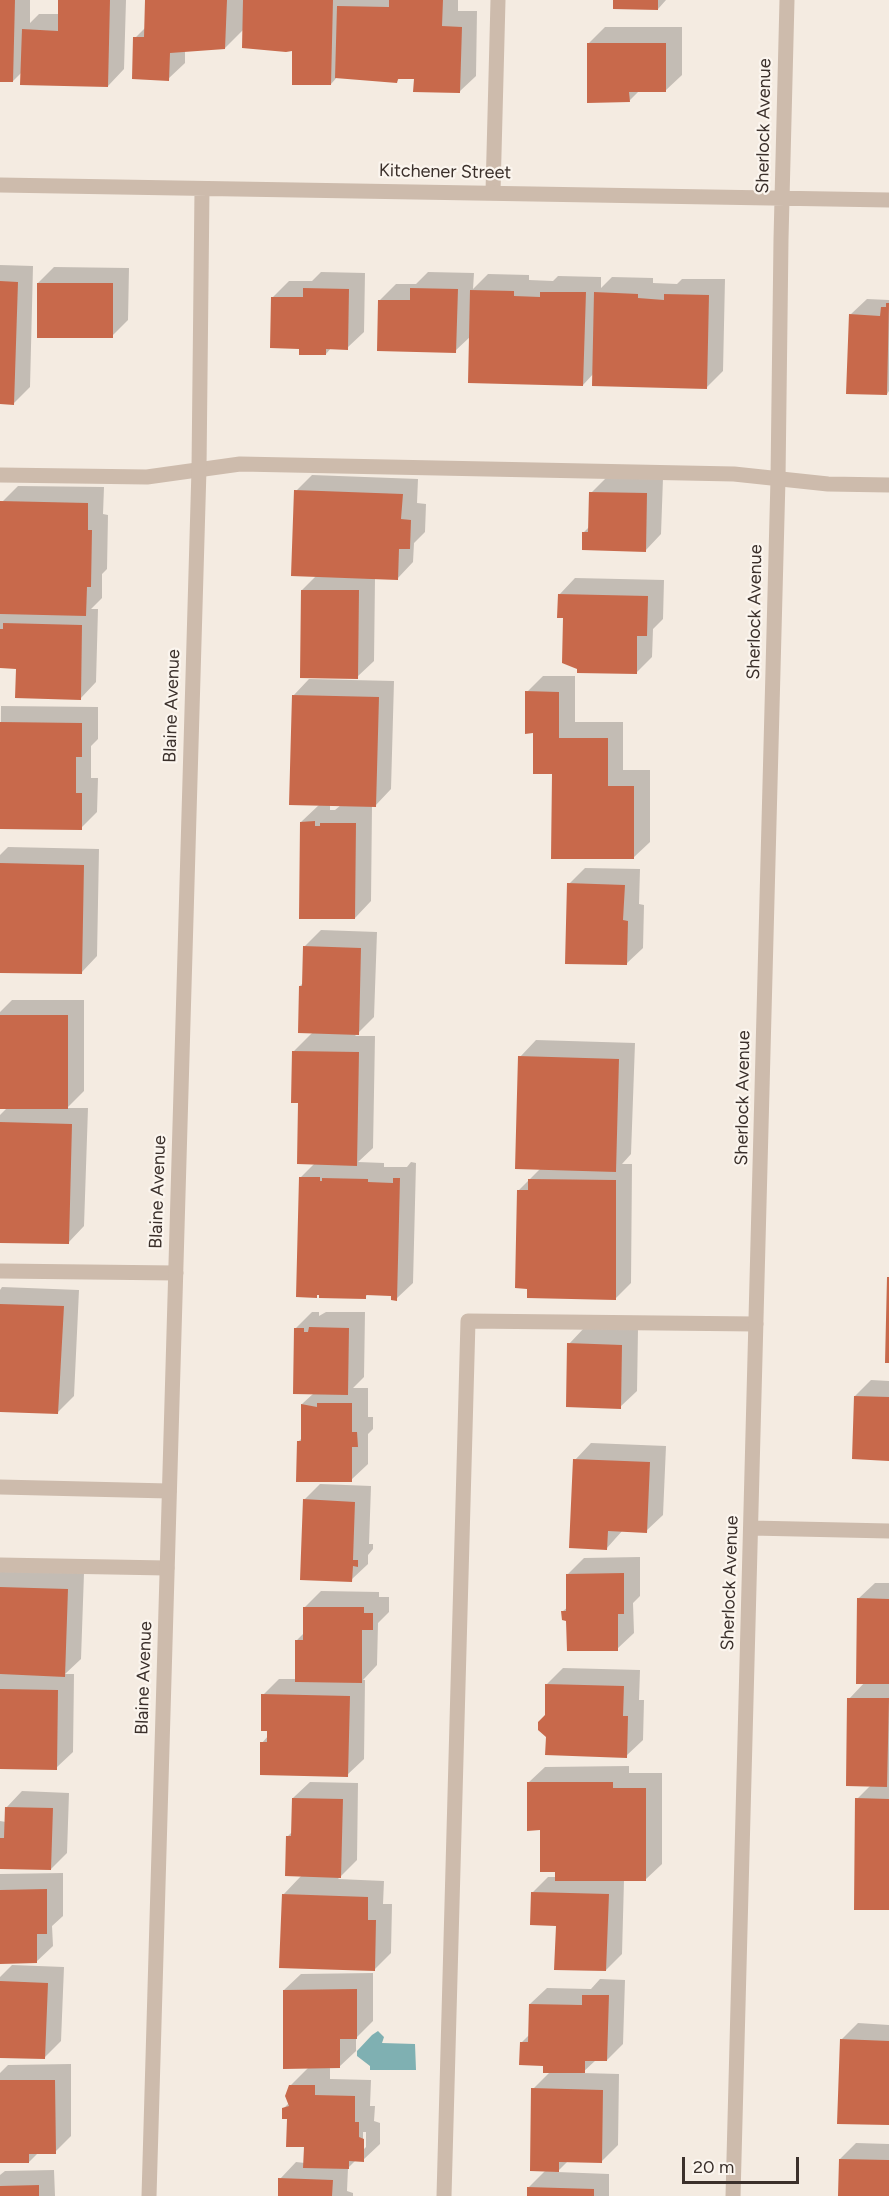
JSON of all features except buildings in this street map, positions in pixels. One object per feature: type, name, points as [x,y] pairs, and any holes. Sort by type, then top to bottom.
[{"type":"street","points":[[494,192],[498,0]]},
{"type":"street","name":"Sherlock Avenue","points":[[733,2196],[778,479],[787,0]]},
{"type":"street","name":"Kitchener Street","points":[[0,185],[889,200]]},
{"type":"street","name":"Blaine Avenue","points":[[149,2196],[199,469],[202,189]]},
{"type":"street","points":[[0,475],[147,477],[252,464],[734,474],[778,479],[889,485]]},
{"type":"street","points":[[0,1271],[176,1273]]},
{"type":"street","points":[[444,2196],[468,1320],[756,1324]]},
{"type":"street","points":[[0,1487],[169,1491]]},
{"type":"street","points":[[751,1528],[889,1531]]},
{"type":"street","points":[[0,1566],[167,1568]]},
{"type":"water","points":[[378,2031],[384,2037],[382,2043],[415,2044],[416,2070],[370,2070],[370,2066],[357,2056],[357,2051]]}]
